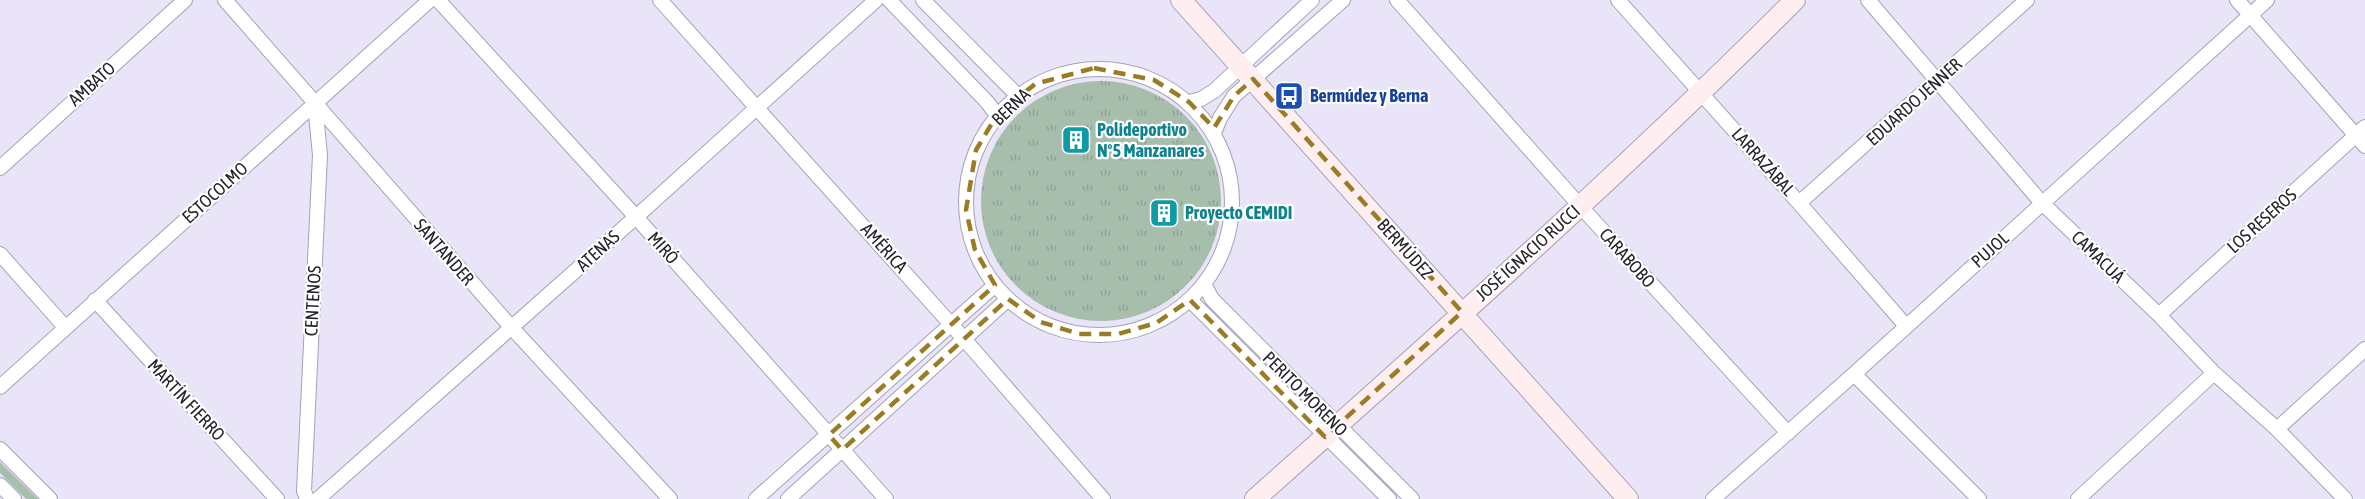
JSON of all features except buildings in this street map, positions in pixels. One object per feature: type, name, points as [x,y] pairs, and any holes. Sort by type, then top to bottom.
[{"type":"street","name":"AMBATO","points":[[0,168],[185,0]]},
{"type":"street","name":"SANTANDER","points":[[225,0],[511,327],[670,499]]},
{"type":"street","name":"ESTOCOLMO","points":[[0,387],[430,0]]},
{"type":"street","name":"MIRÓ","points":[[438,0],[636,217],[886,499]]},
{"type":"street","name":"AMÉRICA","points":[[660,0],[757,105],[1103,499]]},
{"type":"street","name":"ATENAS","points":[[318,499],[876,0]]},
{"type":"street","points":[[889,0],[997,115]]},
{"type":"street","points":[[923,0],[1018,96]]},
{"type":"street","name":"BERMÚDEZ","points":[[1181,0],[1628,499]]},
{"type":"street","points":[[1214,133],[1226,107],[1247,72],[1312,0]]},
{"type":"street","points":[[1189,102],[1207,96],[1247,72],[1343,0]]},
{"type":"street","name":"CARABOBO","points":[[1397,0],[1581,207],[1788,434]]},
{"type":"street","name":"LARRAZÁBAL","points":[[1618,0],[1799,202],[1906,326]]},
{"type":"street","name":"JOSÉ IGNACIO RUCCI","points":[[1255,499],[1581,207],[1701,94],[1795,0]]},
{"type":"street","name":"CAMACUÁ","points":[[1868,0],[2042,202],[2159,315],[2214,373],[2277,429],[2345,499]]},
{"type":"street","name":"EDUARDO JENNER","points":[[1799,202],[2027,0]]},
{"type":"street","points":[[2237,0],[2362,136]]},
{"type":"street","name":"PUJOL","points":[[1713,499],[1788,434],[2267,0]]},
{"type":"street","name":"BERNA","points":[[1104,68],[1135,72],[1154,80],[1189,102],[1214,133],[1229,170],[1232,210],[1224,249],[1204,284],[1190,300],[1156,323],[1138,330],[1099,336],[1079,334],[1041,322],[1008,299],[995,285],[975,249],[969,230],[966,189],[976,150],[997,115],[1018,96],[1035,84],[1054,76],[1074,70],[1104,68]]},
{"type":"street","name":"CENTENOS","points":[[307,499],[304,491],[320,153],[315,104]]},
{"type":"street","name":"LOS RESEROS","points":[[2159,315],[2362,136]]},
{"type":"street","points":[[320,153],[329,142],[344,137]]},
{"type":"street","points":[[0,254],[66,327]]},
{"type":"street","name":"PERITO MORENO","points":[[1204,284],[1212,299],[1389,499]]},
{"type":"street","points":[[756,499],[995,285]]},
{"type":"street","points":[[788,499],[1008,299]]},
{"type":"street","name":"MARTÍN FIERRO","points":[[95,300],[277,499]]},
{"type":"street","name":"PERITO MORENO","points":[[1190,300],[1331,431],[1412,499]]},
{"type":"street","points":[[2277,429],[2365,349]]},
{"type":"street","points":[[2078,499],[2214,373]]},
{"type":"street","points":[[1854,374],[1979,499]]},
{"type":"street","points":[[0,449],[50,499]]},
{"type":"street","points":[[0,485],[14,499]]},
{"type":"highlighted area","points":[[1094,68],[1154,80],[1189,102],[1214,128],[1234,96],[1253,79],[1462,312],[1325,437],[1190,300],[1156,323],[1118,334],[1079,334],[1041,322],[1008,299],[842,450],[829,435],[995,285],[975,250],[966,210],[976,150],[997,115],[1035,84]]},
{"type":"green space","points":[[1101,81],[1124,83],[1147,90],[1168,101],[1186,116],[1201,134],[1212,155],[1219,178],[1221,201],[1219,224],[1212,247],[1201,268],[1186,286],[1168,301],[1147,312],[1124,319],[1101,321],[1078,319],[1055,312],[1034,301],[1016,286],[1001,268],[990,247],[983,224],[981,201],[983,178],[990,155],[1001,134],[1016,116],[1034,101],[1055,90],[1078,83]]},
{"type":"green space","points":[[0,462],[38,499],[26,499],[0,473]]},
{"type":"place","name":"Bermúdez y Berna","points":[[1289,96]]},
{"type":"place","name":"Polideportivo Nº5 Manzanares","points":[[1076,140]]},
{"type":"place","name":"Proyecto CEMIDI","points":[[1164,213]]}]
